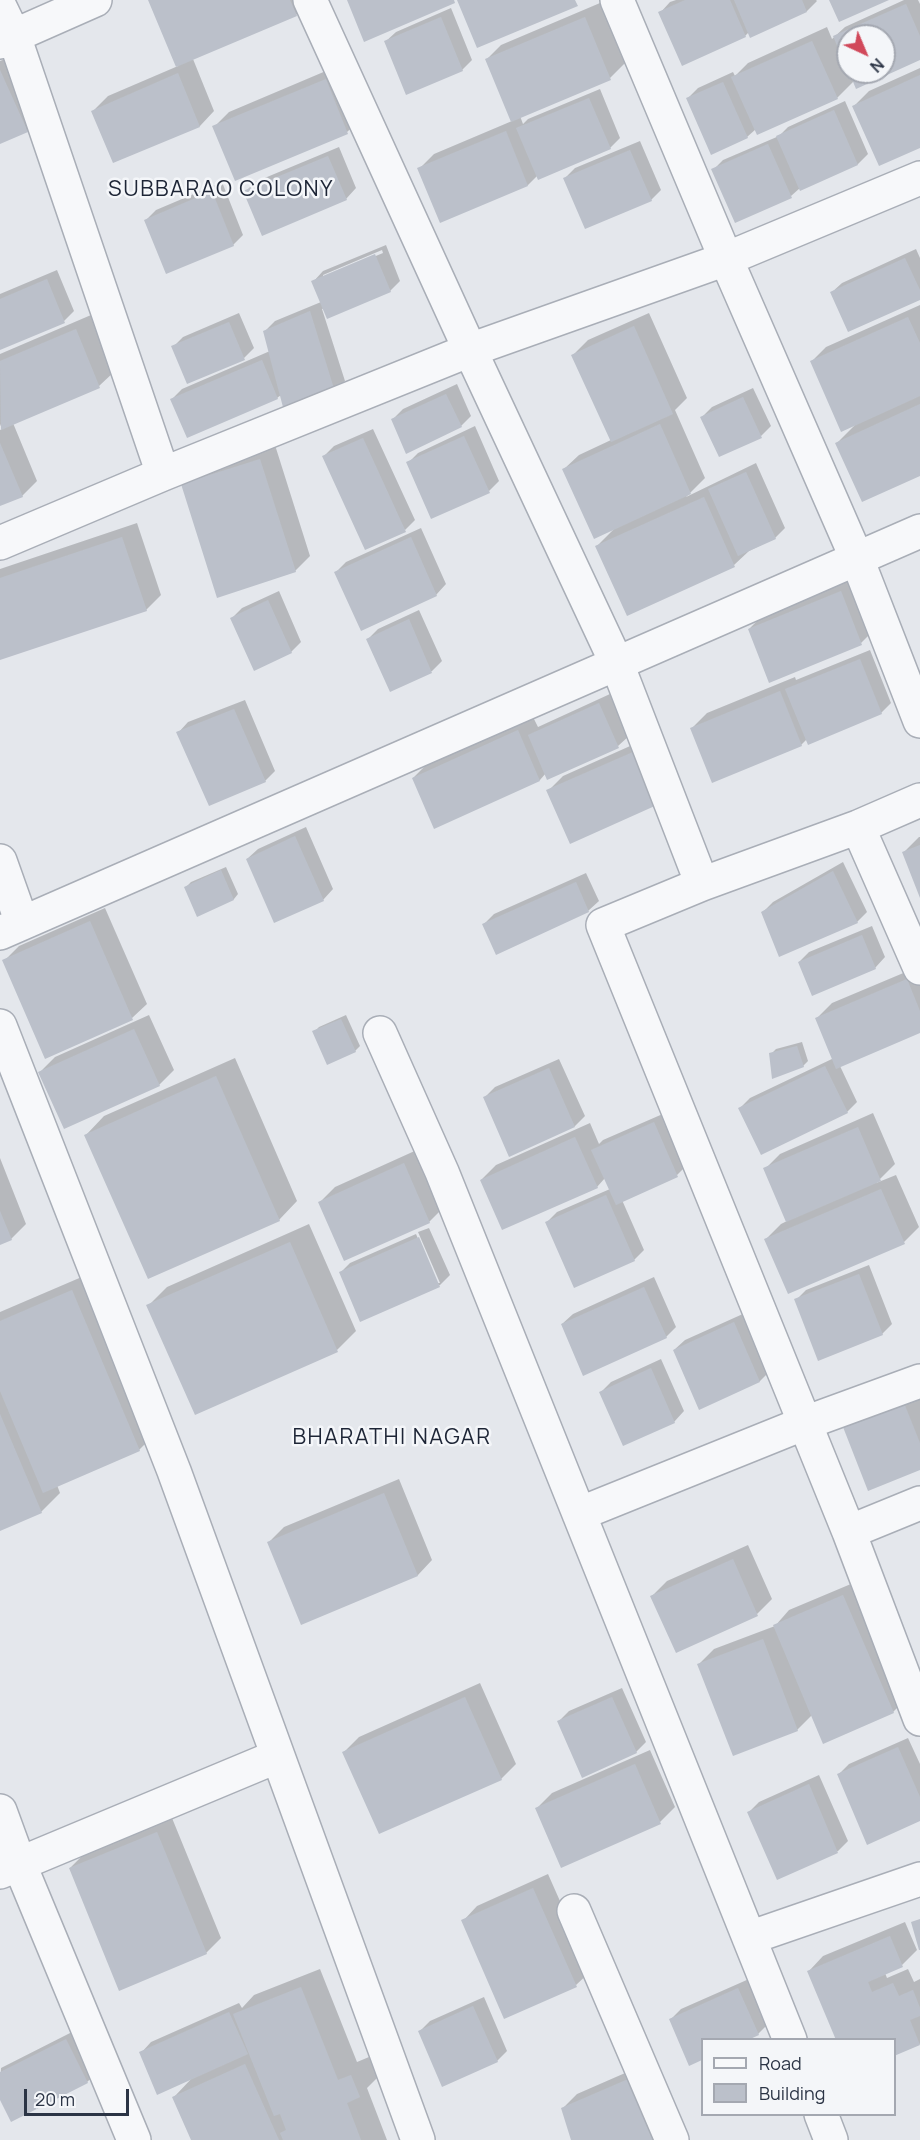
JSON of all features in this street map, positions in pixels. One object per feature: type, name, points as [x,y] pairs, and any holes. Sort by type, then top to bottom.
[{"type":"street","points":[[94,0],[5,28],[163,474]]},
{"type":"street","points":[[310,0],[617,664],[702,884]]},
{"type":"street","points":[[617,0],[726,259],[857,559],[920,721]]},
{"type":"street","points":[[0,543],[163,474],[470,350],[726,259],[920,178]]},
{"type":"street","points":[[0,861],[11,928],[920,531]]},
{"type":"street","points":[[920,800],[858,827],[702,884],[603,925],[849,1532],[920,1719]]},
{"type":"street","points":[[858,827],[920,968]]},
{"type":"street","points":[[0,1026],[174,1471],[418,2140]]},
{"type":"street","points":[[380,1033],[442,1172],[789,2038]]},
{"type":"street","points":[[579,1514],[805,1423],[920,1381]]},
{"type":"street","points":[[849,1532],[920,1503]]},
{"type":"street","points":[[10,1868],[278,1756]]},
{"type":"street","points":[[0,1811],[10,1868],[134,2140]]},
{"type":"street","points":[[749,1938],[920,1879]]},
{"type":"street","points":[[574,1911],[672,2140]]},
{"type":"street","points":[[821,2116],[831,2140]]},
{"type":"building","points":[[148,0],[290,0],[297,16],[176,67]]},
{"type":"building","points":[[347,0],[454,0],[455,3],[364,42]]},
{"type":"building","points":[[457,0],[575,0],[578,6],[477,48]]},
{"type":"building","points":[[685,0],[730,0],[746,37],[682,66],[658,12]]},
{"type":"building","points":[[734,0],[802,0],[807,12],[750,38]]},
{"type":"building","points":[[829,0],[889,0],[839,22]]},
{"type":"building","points":[[906,4],[920,36],[920,60],[896,71],[896,24],[860,24]]},
{"type":"building","points":[[441,17],[463,71],[406,95],[384,41]]},
{"type":"building","points":[[585,17],[611,80],[511,122],[485,59]]},
{"type":"building","points":[[812,41],[838,99],[757,135],[731,77]]},
{"type":"building","points":[[0,70],[28,132],[0,144]]},
{"type":"building","points":[[178,73],[200,127],[113,163],[91,111]]},
{"type":"building","points":[[920,75],[920,148],[879,166],[852,106]]},
{"type":"building","points":[[326,79],[348,134],[235,181],[212,126]]},
{"type":"building","points":[[723,82],[748,138],[711,155],[686,98]]},
{"type":"building","points":[[854,84],[867,84],[856,89]]},
{"type":"building","points":[[589,98],[611,149],[538,180],[516,128]]},
{"type":"building","points":[[834,110],[858,165],[800,191],[776,136]]},
{"type":"building","points":[[506,131],[528,186],[440,223],[417,168]]},
{"type":"building","points":[[768,144],[792,198],[735,223],[711,169]]},
{"type":"building","points":[[630,150],[652,201],[585,229],[563,178]]},
{"type":"building","points":[[328,156],[347,200],[262,236],[243,191]]},
{"type":"building","points":[[212,191],[234,246],[166,274],[144,220]]},
{"type":"building","points":[[375,254],[391,292],[327,319],[311,281]]},
{"type":"building","points":[[905,258],[920,290],[920,300],[848,332],[830,292]]},
{"type":"building","points":[[47,279],[65,323],[0,350],[0,299]]},
{"type":"building","points":[[310,311],[335,392],[284,411],[263,331]]},
{"type":"building","points":[[908,317],[920,343],[920,396],[841,432],[810,361]]},
{"type":"building","points":[[229,322],[245,360],[187,384],[171,346]]},
{"type":"building","points":[[634,326],[673,414],[611,442],[571,355]]},
{"type":"building","points":[[76,329],[100,388],[1,430],[0,361]]},
{"type":"building","points":[[262,360],[278,399],[187,438],[170,399]]},
{"type":"building","points":[[446,394],[462,427],[406,454],[391,419]]},
{"type":"building","points":[[743,397],[762,438],[719,457],[700,417]]},
{"type":"building","points":[[920,404],[920,476],[862,502],[835,443]]},
{"type":"building","points":[[660,424],[691,494],[594,539],[562,469]]},
{"type":"building","points":[[464,436],[490,493],[431,519],[406,462]]},
{"type":"building","points":[[363,438],[406,532],[365,550],[322,456]]},
{"type":"building","points":[[0,443],[23,497],[0,506]]},
{"type":"building","points":[[260,459],[296,572],[217,598],[181,484]]},
{"type":"building","points":[[746,472],[776,539],[738,556],[708,489]]},
{"type":"building","points":[[704,497],[735,567],[627,616],[595,546]]},
{"type":"building","points":[[122,537],[147,611],[0,660],[0,578]]},
{"type":"building","points":[[411,537],[437,596],[361,631],[334,572]]},
{"type":"building","points":[[841,591],[862,645],[769,683],[748,629]]},
{"type":"building","points":[[268,600],[292,653],[254,671],[230,618]]},
{"type":"building","points":[[409,619],[432,673],[390,692],[366,639]]},
{"type":"building","points":[[860,659],[882,714],[808,745],[785,689]]},
{"type":"building","points":[[780,691],[802,746],[712,783],[690,728]]},
{"type":"building","points":[[599,703],[619,748],[547,780],[528,735]]},
{"type":"building","points":[[234,709],[266,782],[209,806],[176,732]]},
{"type":"building","points":[[518,730],[540,781],[434,829],[412,778]]},
{"type":"building","points":[[633,752],[657,805],[570,844],[546,790]]},
{"type":"building","points":[[295,836],[324,901],[274,923],[246,859]]},
{"type":"building","points":[[920,845],[920,898],[902,852]]},
{"type":"building","points":[[221,870],[234,900],[197,917],[184,887]]},
{"type":"building","points":[[833,871],[858,923],[779,957],[761,912]]},
{"type":"building","points":[[576,882],[589,912],[496,955],[482,924]]},
{"type":"building","points":[[90,921],[133,1020],[45,1059],[2,960]]},
{"type":"building","points":[[862,935],[876,969],[812,996],[798,962]]},
{"type":"building","points":[[907,979],[920,1011],[920,1033],[836,1069],[815,1018]]},
{"type":"building","points":[[341,1019],[356,1052],[327,1065],[312,1031]]},
{"type":"building","points":[[134,1029],[160,1086],[64,1129],[38,1072]]},
{"type":"building","points":[[797,1046],[804,1067],[772,1079],[769,1053]]},
{"type":"building","points":[[825,1066],[848,1113],[761,1155],[738,1108]]},
{"type":"building","points":[[549,1068],[575,1127],[509,1157],[483,1097]]},
{"type":"building","points":[[216,1076],[280,1221],[148,1279],[84,1135]]},
{"type":"building","points":[[654,1122],[678,1177],[616,1205],[591,1150]]},
{"type":"building","points":[[858,1127],[881,1181],[786,1222],[763,1168]]},
{"type":"building","points":[[575,1137],[598,1188],[502,1230],[480,1180]]},
{"type":"building","points":[[404,1163],[430,1223],[344,1261],[318,1202]]},
{"type":"building","points":[[881,1189],[905,1244],[788,1294],[764,1239]]},
{"type":"building","points":[[606,1195],[635,1261],[574,1288],[545,1222]]},
{"type":"building","points":[[0,1211],[12,1240],[0,1245]]},
{"type":"building","points":[[419,1237],[440,1287],[360,1322],[339,1272]]},
{"type":"building","points":[[290,1242],[338,1352],[195,1415],[146,1305]]},
{"type":"building","points":[[859,1274],[883,1335],[818,1361],[794,1299]]},
{"type":"building","points":[[644,1287],[667,1338],[583,1376],[561,1324]]},
{"type":"building","points":[[72,1290],[140,1451],[43,1493],[0,1391],[0,1321]]},
{"type":"building","points":[[734,1322],[760,1382],[699,1410],[673,1350]]},
{"type":"building","points":[[651,1368],[675,1423],[623,1446],[599,1392]]},
{"type":"building","points":[[904,1403],[920,1443],[920,1470],[868,1491],[843,1427]]},
{"type":"building","points":[[0,1414],[42,1513],[0,1531]]},
{"type":"building","points":[[384,1493],[418,1576],[301,1625],[267,1542]]},
{"type":"building","points":[[733,1559],[758,1616],[676,1653],[650,1596]]},
{"type":"building","points":[[843,1595],[894,1713],[823,1744],[773,1625]]},
{"type":"building","points":[[763,1639],[798,1731],[733,1756],[697,1664]]},
{"type":"building","points":[[465,1697],[502,1780],[379,1834],[342,1752]]},
{"type":"building","points":[[612,1697],[637,1753],[582,1778],[557,1721]]},
{"type":"building","points":[[898,1747],[920,1797],[920,1821],[867,1845],[837,1774]]},
{"type":"building","points":[[635,1764],[661,1824],[561,1868],[535,1808]]},
{"type":"building","points":[[809,1784],[838,1853],[777,1880],[747,1812]]},
{"type":"building","points":[[157,1832],[207,1954],[119,1991],[69,1868]]},
{"type":"building","points":[[533,1888],[577,1987],[504,2019],[461,1920]]},
{"type":"building","points":[[920,1919],[920,1950],[919,1950],[911,1922]]},
{"type":"building","points":[[890,1936],[903,1967],[868,1982],[872,1992],[893,1983],[899,1996],[913,1990],[920,2008],[920,2016],[910,2020],[920,2045],[896,2055],[896,2038],[835,2038],[807,1971]]},
{"type":"building","points":[[301,1987],[338,2080],[351,2075],[360,2097],[347,2103],[361,2140],[283,2140],[280,2133],[286,2130],[280,2114],[274,2116],[233,2014]]},
{"type":"building","points":[[738,1988],[759,2035],[752,2038],[701,2038],[701,2060],[689,2066],[669,2019]]},
{"type":"building","points":[[473,2006],[498,2062],[442,2087],[418,2031]]},
{"type":"building","points":[[229,2012],[248,2054],[157,2095],[139,2052]]},
{"type":"building","points":[[66,2039],[88,2083],[11,2122],[0,2100],[0,2072]]},
{"type":"building","points":[[245,2064],[279,2140],[191,2140],[172,2097]]},
{"type":"building","points":[[633,2077],[664,2140],[571,2140],[561,2108]]},
{"type":"district","name":"SUBBARAO COLONY","points":[[221,190]]},
{"type":"district","name":"BHARATHI NAGAR","points":[[392,1438]]}]
